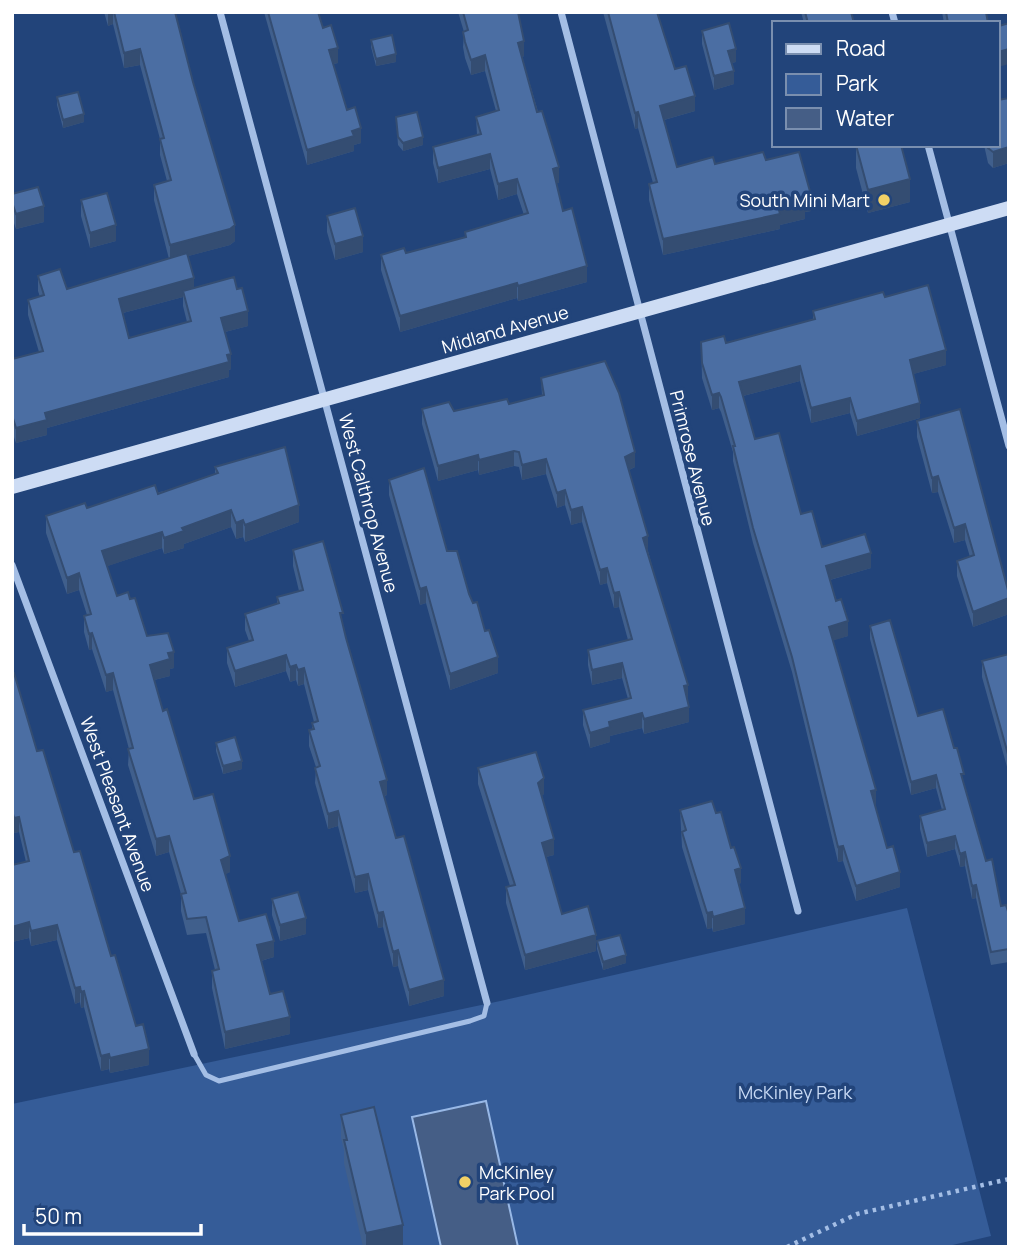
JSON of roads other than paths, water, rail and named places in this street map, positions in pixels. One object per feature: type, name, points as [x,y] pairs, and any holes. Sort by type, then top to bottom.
[{"type":"street","name":"West Calthrop Avenue","points":[[220,12],[487,1003]]},
{"type":"street","name":"Primrose Avenue","points":[[561,12],[798,911]]},
{"type":"street","points":[[929,147],[1009,446]]},
{"type":"street","name":"Midland Avenue","points":[[12,487],[1009,208]]},
{"type":"street","name":"West Pleasant Avenue","points":[[12,565],[194,1054]]},
{"type":"lane","points":[[194,1054],[206,1075],[219,1081],[470,1021],[484,1016],[487,1003]]},
{"type":"water","name":"McKinley Park Pool","points":[[486,1101],[518,1247],[441,1247],[412,1117]]},
{"type":"place","name":"South Mini Mart","points":[[884,200]]},
{"type":"place","name":"McKinley Park Pool","points":[[465,1182]]},
{"type":"park label","name":"McKinley Park","points":[[795,1092]]}]
